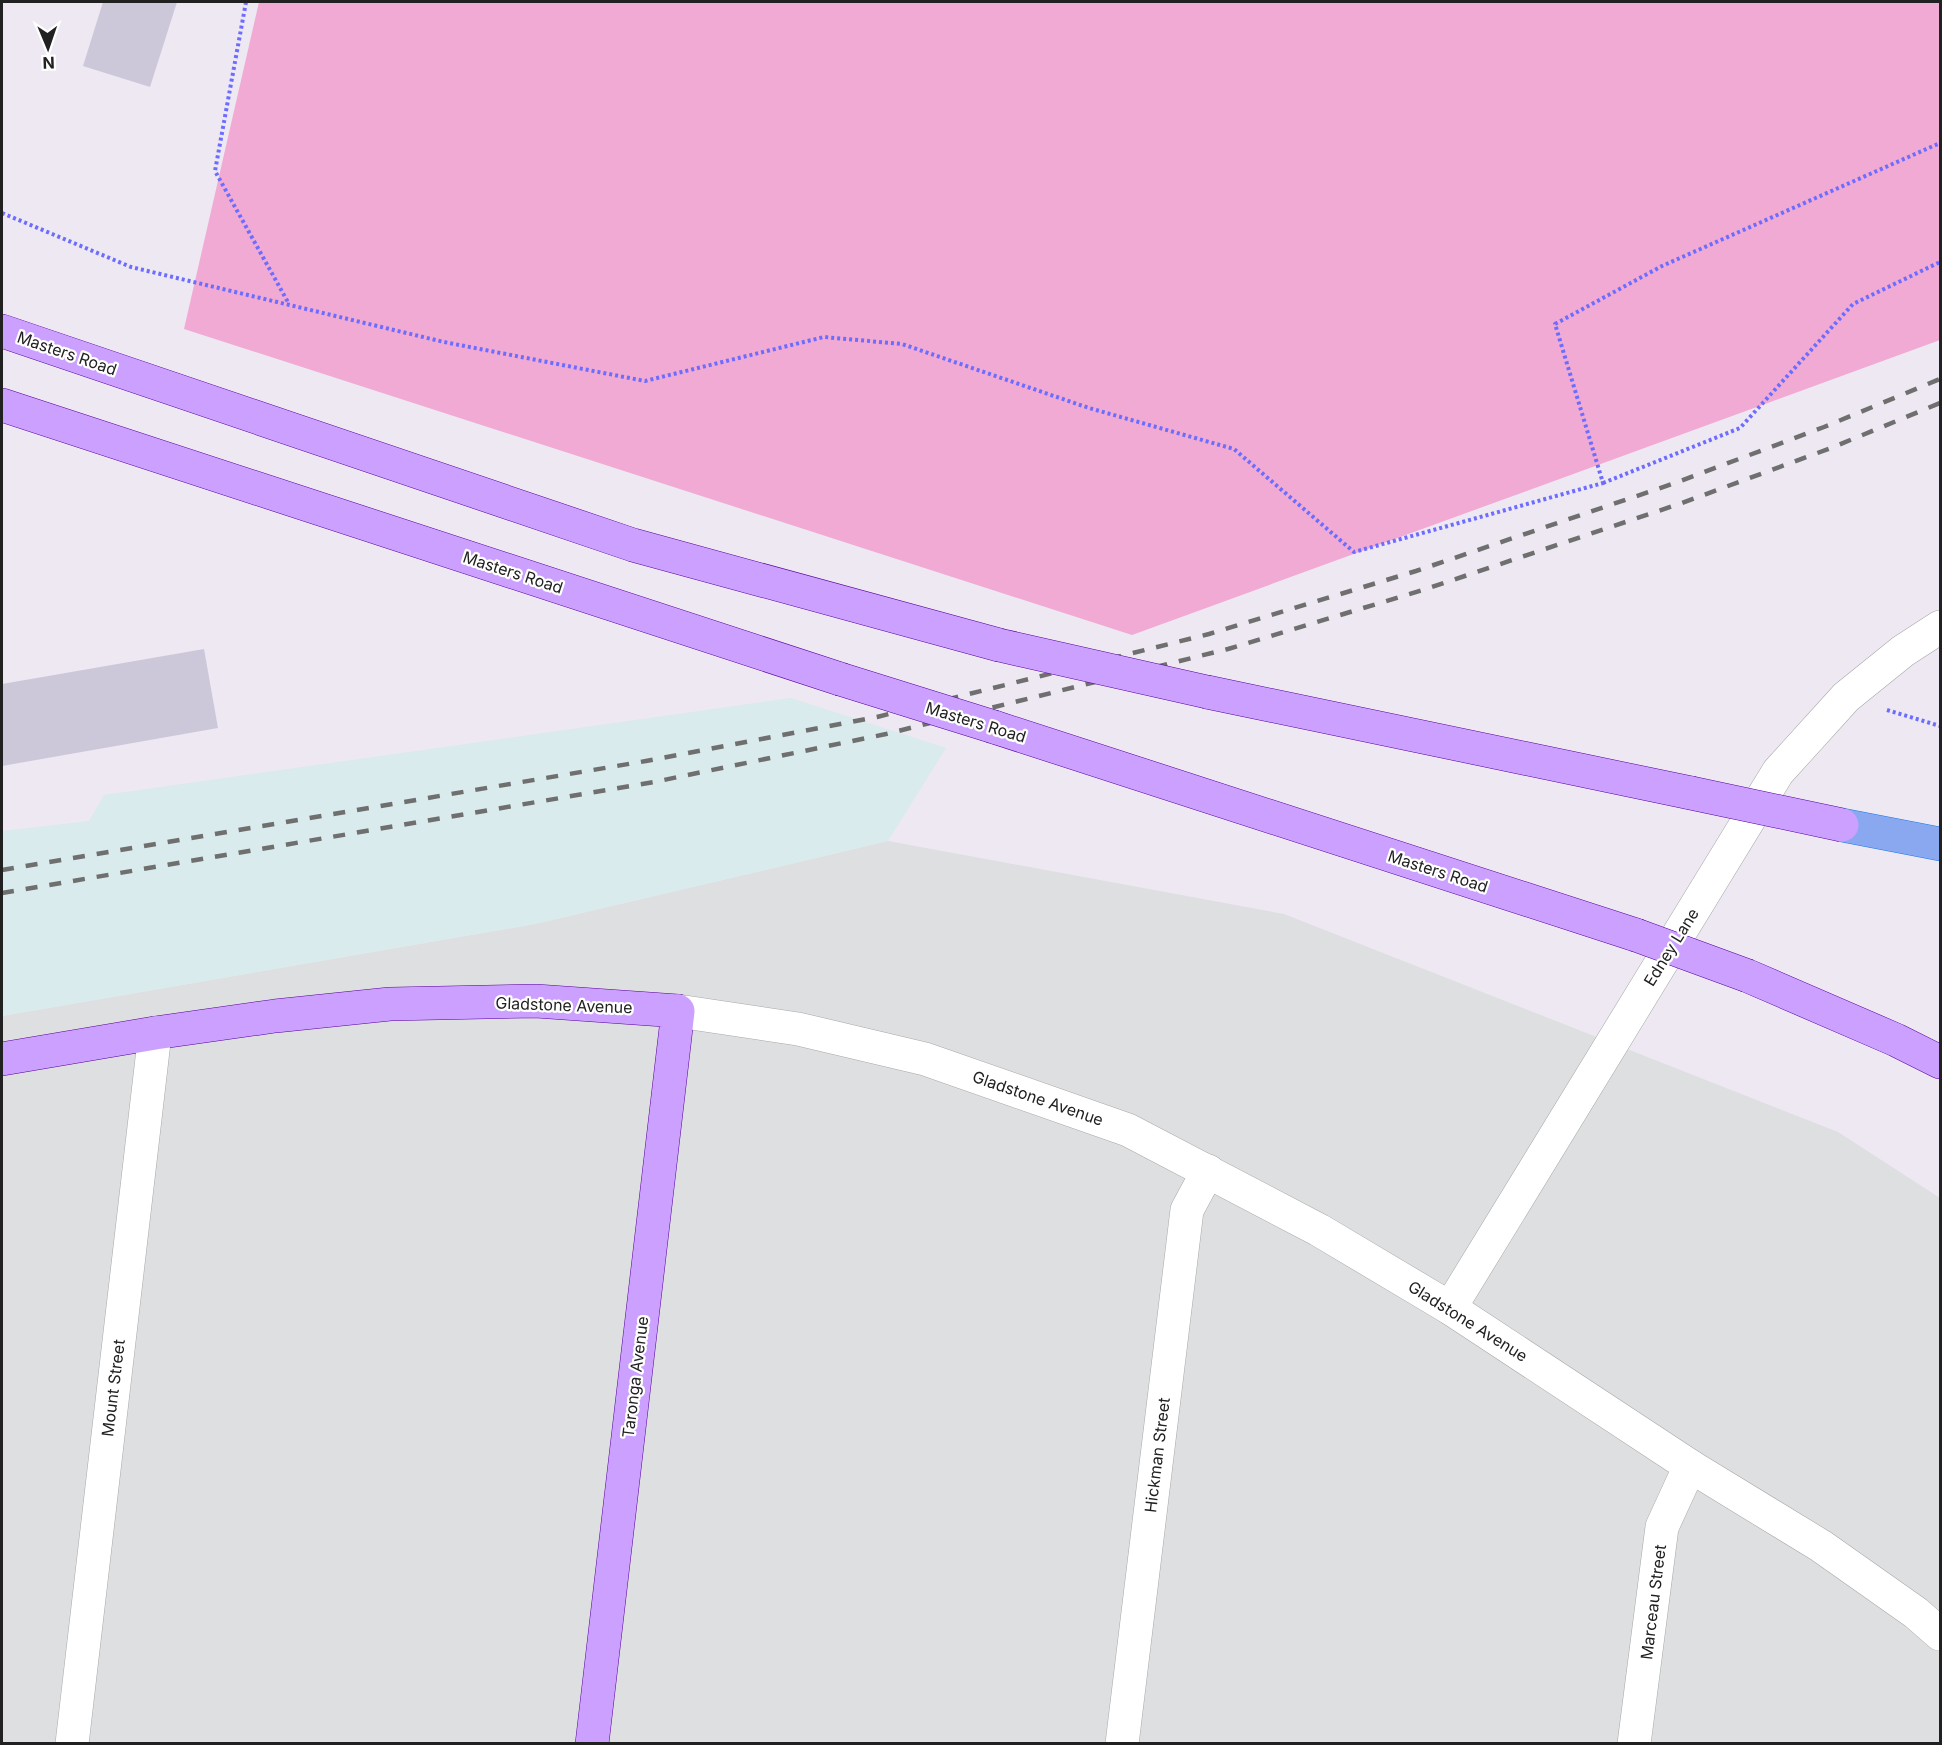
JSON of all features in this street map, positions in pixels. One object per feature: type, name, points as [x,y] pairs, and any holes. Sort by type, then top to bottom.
[{"type":"highway","points":[[1842,825],[1941,844]]},
{"type":"main road","name":"Masters Road","points":[[2,331],[633,545],[999,645],[1207,692],[1842,825],[1941,852]]},
{"type":"main road","name":"Masters Road","points":[[2,405],[840,679],[1636,935],[1748,976],[1941,1062]]},
{"type":"main road","name":"Gladstone Avenue","points":[[2,1059],[155,1033],[275,1016],[390,1004],[536,1001],[678,1011]]},
{"type":"main road","name":"Taronga Avenue","points":[[592,1743],[678,1011]]},
{"type":"street","name":"Edney Lane","points":[[1450,1308],[1778,772],[1846,697],[1904,651],[1941,627]]},
{"type":"street","name":"Gladstone Avenue","points":[[678,1011],[798,1029],[925,1059],[1128,1130],[1319,1230],[1450,1308],[1690,1466],[1821,1546],[1916,1613],[1941,1634]]},
{"type":"street","name":"Mount Street","points":[[72,1743],[155,1033]]},
{"type":"street","name":"Hickman Street","points":[[1122,1743],[1187,1210],[1208,1171]]},
{"type":"street","name":"Marceau Street","points":[[1634,1743],[1662,1527],[1690,1466]]},
{"type":"path","points":[[246,2],[215,171],[289,304]]},
{"type":"path","points":[[1603,483],[1555,324],[1662,266],[1941,143]]},
{"type":"path","points":[[2,213],[131,267],[444,342],[645,381],[824,337],[902,344],[1089,408],[1233,449],[1354,552],[1603,483],[1740,428],[1853,304],[1941,262]]},
{"type":"path","points":[[1846,697],[1941,726]]},
{"type":"shaded area","points":[[259,2],[1940,2],[1940,340],[1132,635],[184,329]]},
{"type":"shaded area","points":[[791,698],[946,748],[888,841],[535,924],[2,1016],[2,831],[89,821],[104,795]]},
{"type":"shaded area","points":[[888,841],[1284,914],[1838,1132],[1940,1198],[1940,1743],[2,1744],[2,1016],[535,924]]},
{"type":"building","points":[[103,2],[177,2],[150,87],[83,66]]},
{"type":"building","points":[[204,649],[218,728],[2,766],[2,684]]},
{"type":"railway","points":[[2,870],[646,761],[877,717],[1209,634],[1416,571],[1675,483],[1824,427],[1940,379]]},
{"type":"railway","points":[[2,893],[654,782],[886,734],[1228,649],[1426,589],[1682,503],[1831,448],[1940,403]]}]
